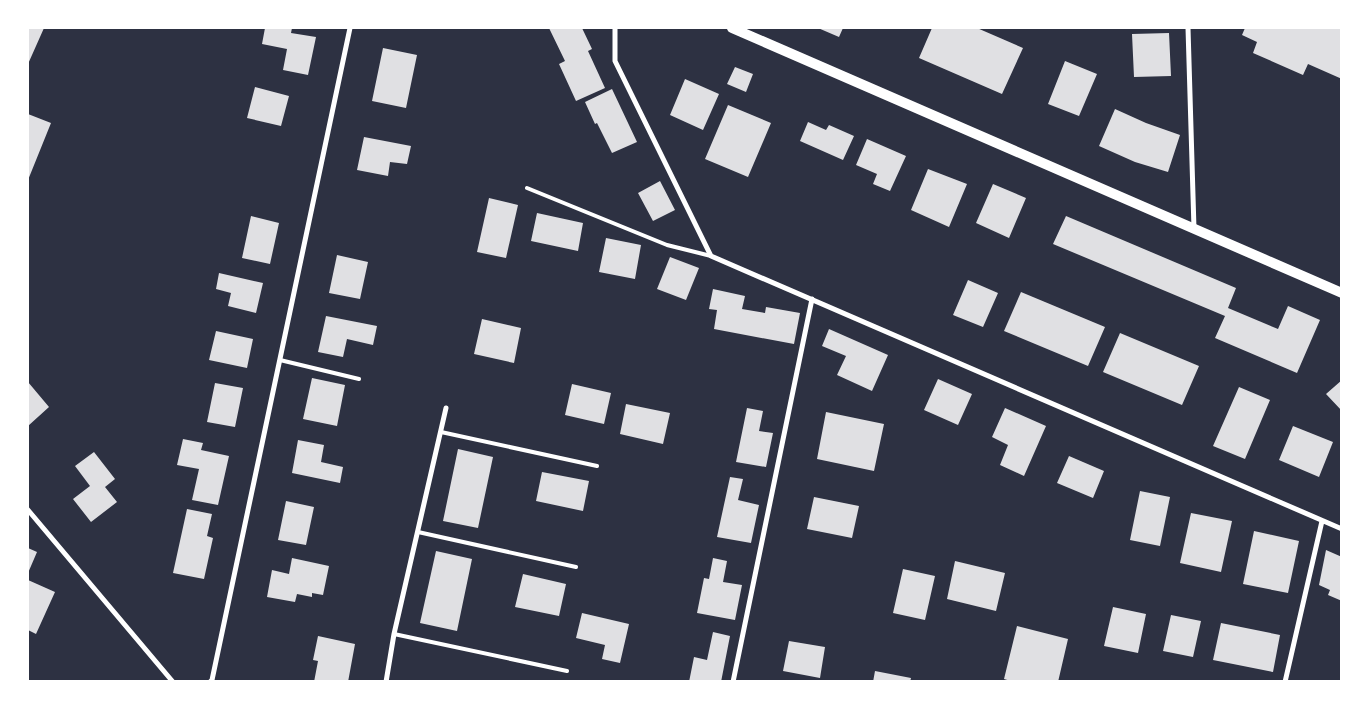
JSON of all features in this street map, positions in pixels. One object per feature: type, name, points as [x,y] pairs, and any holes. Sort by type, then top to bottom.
[{"type":"main road","points":[[732,28],[1342,293]]},
{"type":"street","points":[[210,682],[350,28]]},
{"type":"street","points":[[615,28],[615,61],[711,256],[1342,529]]},
{"type":"street","points":[[1188,28],[1194,229]]},
{"type":"street","points":[[733,682],[812,299]]},
{"type":"street","points":[[386,682],[394,634],[446,408]]},
{"type":"street","points":[[28,510],[173,682]]},
{"type":"street","points":[[1285,682],[1322,521]]},
{"type":"lane","points":[[527,188],[668,245],[711,256]]},
{"type":"lane","points":[[280,360],[359,379]]},
{"type":"lane","points":[[441,432],[598,466]]},
{"type":"lane","points":[[418,532],[576,567]]},
{"type":"lane","points":[[394,634],[567,671]]},
{"type":"building","points":[[28,28],[44,28],[28,64]]},
{"type":"building","points":[[265,28],[292,28],[291,33],[316,37],[308,75],[283,70],[287,49],[262,44]]},
{"type":"building","points":[[549,28],[582,28],[592,49],[588,51],[605,88],[576,101],[559,64],[565,61]]},
{"type":"building","points":[[818,28],[843,28],[839,37]]},
{"type":"building","points":[[932,28],[977,28],[1023,48],[1002,94],[919,58]]},
{"type":"building","points":[[1245,28],[1342,28],[1342,79],[1308,64],[1303,75],[1253,53],[1257,42],[1242,35]]},
{"type":"building","points":[[1169,33],[1171,76],[1134,77],[1132,34]]},
{"type":"building","points":[[383,48],[417,55],[406,108],[372,101]]},
{"type":"building","points":[[1065,61],[1097,74],[1079,116],[1048,104]]},
{"type":"building","points":[[735,67],[753,74],[746,92],[727,84]]},
{"type":"building","points":[[685,79],[719,94],[703,130],[670,115]]},
{"type":"building","points":[[255,87],[289,96],[281,126],[247,118]]},
{"type":"building","points":[[612,89],[637,142],[612,153],[585,102]]},
{"type":"building","points":[[728,105],[771,123],[748,177],[705,159]]},
{"type":"building","points":[[1115,109],[1180,135],[1168,172],[1135,162],[1099,146]]},
{"type":"building","points":[[28,114],[51,123],[28,180]]},
{"type":"building","points":[[808,122],[826,130],[829,125],[854,136],[843,160],[800,141]]},
{"type":"building","points":[[364,137],[411,146],[407,164],[390,162],[388,176],[357,170]]},
{"type":"building","points":[[867,139],[906,156],[890,191],[873,184],[877,174],[856,165]]},
{"type":"building","points":[[928,169],[967,184],[949,227],[911,210]]},
{"type":"building","points":[[660,181],[675,210],[653,221],[638,193]]},
{"type":"building","points":[[993,184],[1026,198],[1009,238],[976,223]]},
{"type":"building","points":[[489,198],[518,205],[506,258],[477,252]]},
{"type":"building","points":[[537,213],[583,223],[578,251],[531,241]]},
{"type":"building","points":[[251,216],[279,223],[270,264],[242,258]]},
{"type":"building","points":[[1066,216],[1236,288],[1228,308],[1278,329],[1288,306],[1320,320],[1297,373],[1215,338],[1225,316],[1053,244]]},
{"type":"building","points":[[606,238],[641,245],[635,279],[599,272]]},
{"type":"building","points":[[337,255],[368,262],[360,299],[329,293]]},
{"type":"building","points":[[670,257],[699,268],[686,300],[657,289]]},
{"type":"building","points":[[219,273],[263,283],[256,313],[228,306],[231,293],[216,289]]},
{"type":"building","points":[[968,280],[998,293],[983,327],[953,315]]},
{"type":"building","points":[[713,289],[745,296],[742,309],[765,313],[766,307],[800,313],[794,344],[714,329],[717,310],[709,309]]},
{"type":"building","points":[[1021,292],[1105,327],[1088,366],[1004,331]]},
{"type":"building","points":[[326,316],[377,326],[373,345],[347,339],[343,357],[318,352]]},
{"type":"building","points":[[482,319],[521,328],[514,363],[474,354]]},
{"type":"building","points":[[829,329],[888,355],[872,391],[837,375],[846,356],[822,346]]},
{"type":"building","points":[[216,331],[253,339],[247,368],[209,360]]},
{"type":"building","points":[[1120,333],[1199,366],[1182,405],[1103,372]]},
{"type":"building","points":[[312,378],[345,385],[337,426],[303,419]]},
{"type":"building","points":[[938,379],[972,394],[958,425],[924,410]]},
{"type":"building","points":[[1342,380],[1342,411],[1326,394]]},
{"type":"building","points":[[28,382],[49,407],[28,426]]},
{"type":"building","points":[[215,383],[243,388],[235,427],[207,422]]},
{"type":"building","points":[[572,384],[611,393],[604,424],[565,415]]},
{"type":"building","points":[[1239,387],[1270,400],[1245,459],[1213,446]]},
{"type":"building","points":[[626,404],[670,413],[663,444],[620,434]]},
{"type":"building","points":[[747,408],[763,411],[759,431],[773,433],[766,467],[736,462]]},
{"type":"building","points":[[1005,408],[1046,426],[1024,476],[1000,465],[1008,445],[992,437]]},
{"type":"building","points":[[826,412],[884,424],[874,471],[817,459]]},
{"type":"building","points":[[1293,426],[1333,442],[1319,477],[1279,460]]},
{"type":"building","points":[[183,439],[203,443],[201,450],[229,456],[218,505],[192,500],[199,469],[177,465]]},
{"type":"building","points":[[298,440],[324,445],[321,462],[343,467],[340,483],[292,473]]},
{"type":"building","points":[[458,449],[493,457],[478,528],[443,521]]},
{"type":"building","points":[[94,452],[115,479],[105,487],[117,502],[91,522],[73,499],[90,486],[75,466]]},
{"type":"building","points":[[1069,456],[1104,471],[1093,498],[1057,483]]},
{"type":"building","points":[[542,472],[589,481],[583,511],[536,501]]},
{"type":"building","points":[[730,477],[743,479],[738,500],[759,505],[751,543],[717,537]]},
{"type":"building","points":[[1140,491],[1170,497],[1160,546],[1130,540]]},
{"type":"building","points":[[814,497],[859,506],[852,538],[807,529]]},
{"type":"building","points":[[286,501],[314,507],[306,545],[278,540]]},
{"type":"building","points":[[187,509],[212,514],[207,536],[213,538],[204,579],[173,573]]},
{"type":"building","points":[[1191,513],[1232,521],[1221,572],[1180,563]]},
{"type":"building","points":[[1254,531],[1299,541],[1288,593],[1243,584]]},
{"type":"building","points":[[28,548],[37,552],[28,573]]},
{"type":"building","points":[[1326,550],[1342,557],[1342,601],[1328,595],[1330,590],[1319,585]]},
{"type":"building","points":[[436,551],[472,559],[457,631],[420,623]]},
{"type":"building","points":[[292,558],[329,566],[323,595],[312,593],[312,597],[297,594],[295,602],[267,597],[272,570],[289,574]]},
{"type":"building","points":[[713,558],[727,561],[723,582],[742,585],[735,620],[697,613],[704,578],[709,579]]},
{"type":"building","points":[[955,561],[1005,573],[996,611],[947,599]]},
{"type":"building","points":[[903,569],[935,576],[925,620],[893,613]]},
{"type":"building","points":[[523,574],[566,584],[559,616],[515,607]]},
{"type":"building","points":[[28,580],[55,592],[36,634],[28,630]]},
{"type":"building","points":[[1113,607],[1146,614],[1138,653],[1104,646]]},
{"type":"building","points":[[582,613],[629,624],[620,663],[602,659],[605,645],[576,638]]},
{"type":"building","points":[[1171,615],[1201,621],[1193,657],[1163,651]]},
{"type":"building","points":[[1221,623],[1280,635],[1273,672],[1213,660]]},
{"type":"building","points":[[1017,626],[1068,639],[1058,682],[1014,682],[1004,679]]},
{"type":"building","points":[[713,632],[730,636],[721,682],[689,682],[694,657],[707,660]]},
{"type":"building","points":[[318,636],[355,644],[348,682],[314,682],[318,661],[313,660]]},
{"type":"building","points":[[789,641],[825,647],[820,678],[783,671]]},
{"type":"building","points":[[875,671],[911,678],[910,682],[873,682]]}]
